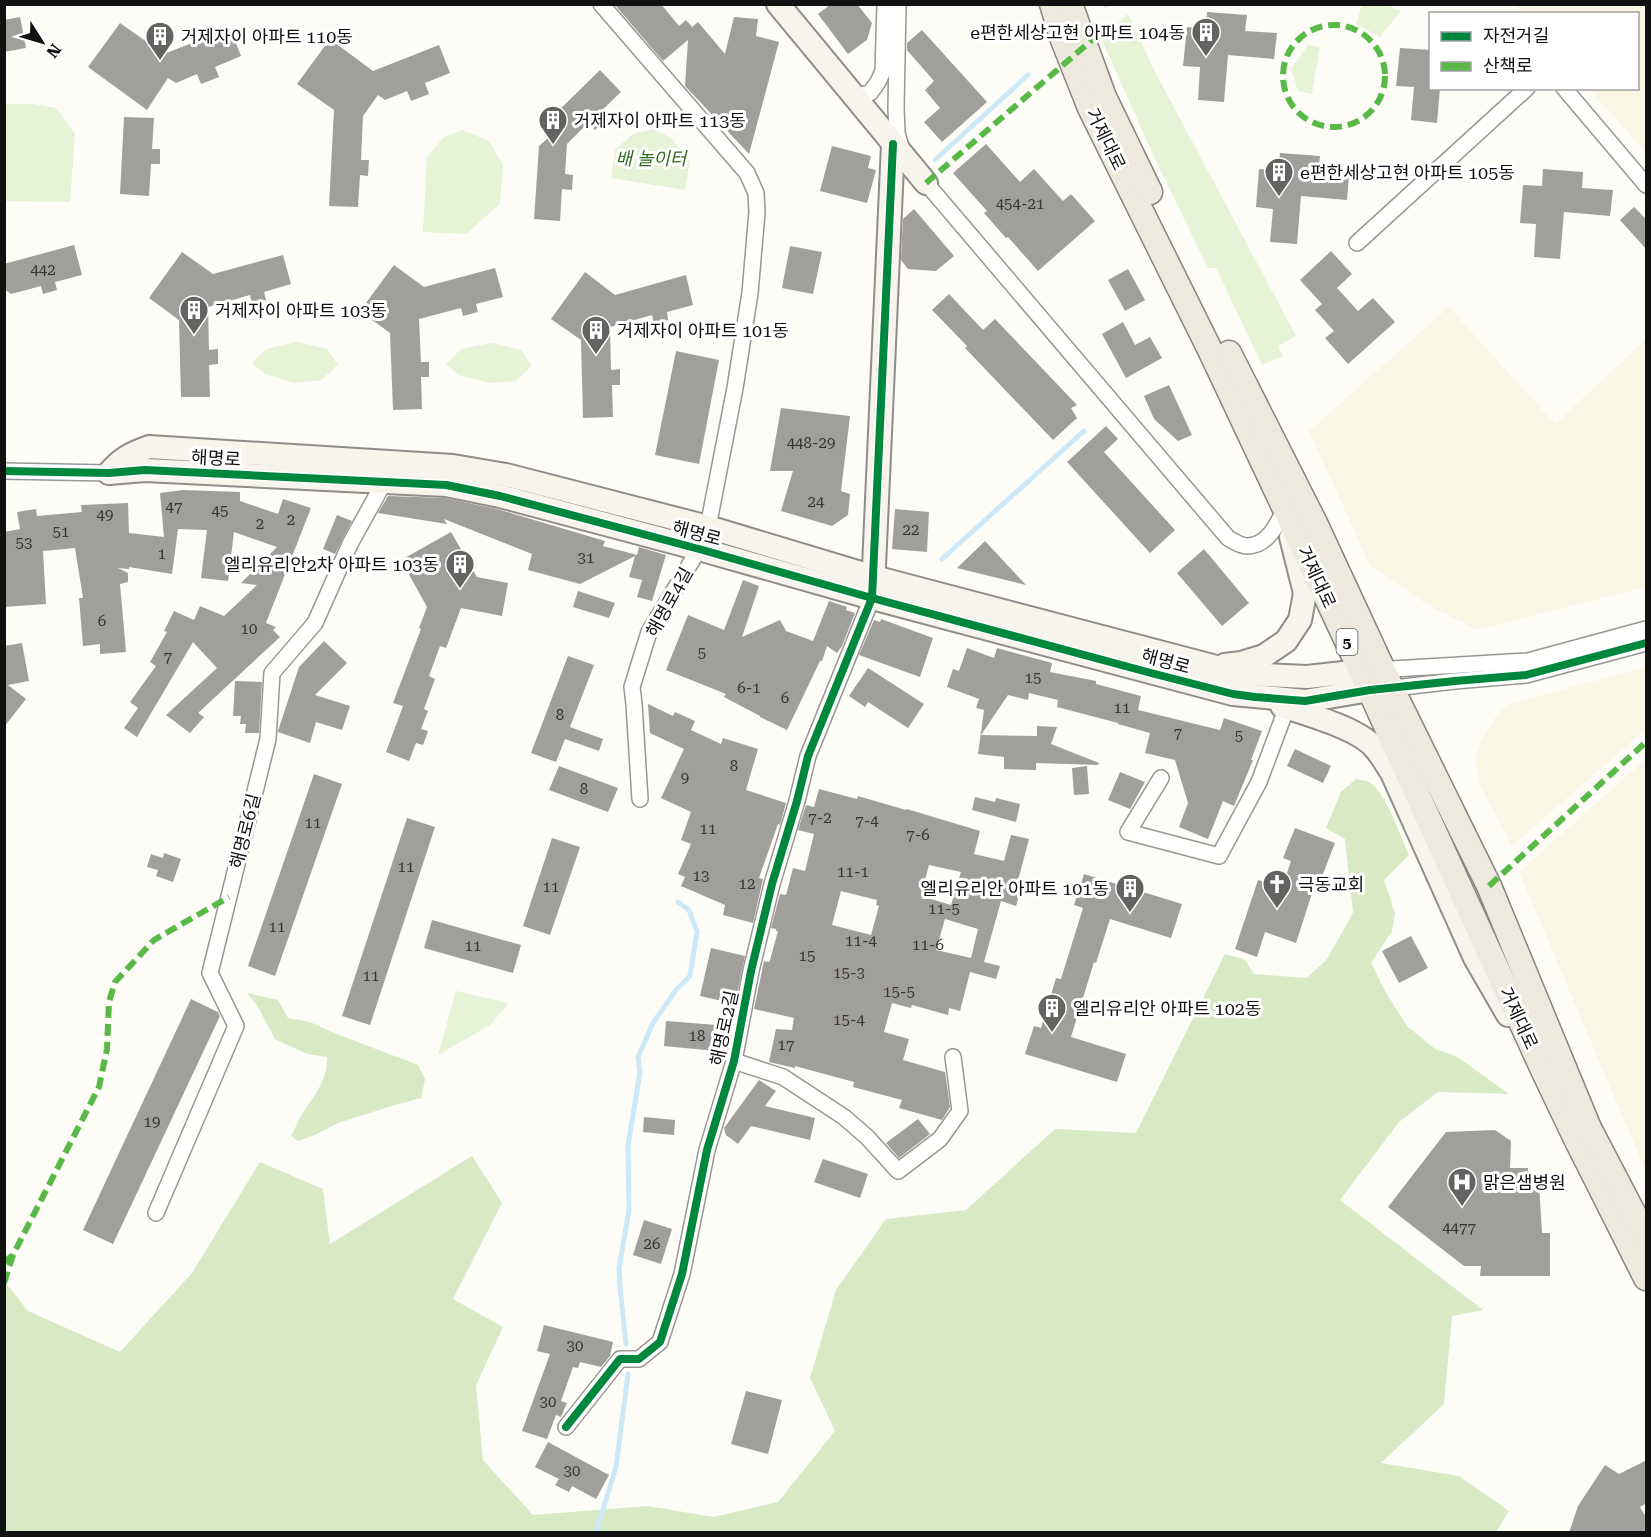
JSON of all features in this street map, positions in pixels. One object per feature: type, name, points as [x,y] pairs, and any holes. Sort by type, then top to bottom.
[{"type":"main road","name":"거제대로","points":[[1052,4],[1090,108],[1285,509],[1489,886],[1589,1128],[1647,1238]]},
{"type":"main road","name":"거제대로","points":[[1070,4],[1104,97],[1220,336],[1315,523],[1376,680],[1543,1070],[1647,1278]]},
{"type":"street","name":"해명로4길","points":[[601,4],[747,173],[756,193],[757,212],[750,293],[735,388],[708,527],[699,549],[650,632],[632,687],[640,799]]},
{"type":"street","points":[[778,4],[898,150],[1228,538],[1246,546],[1261,542],[1274,530],[1285,509]]},
{"type":"street","points":[[851,93],[861,95],[870,93],[879,82],[883,71],[885,4]]},
{"type":"street","points":[[873,587],[898,150],[896,108],[898,4]]},
{"type":"street","points":[[1357,243],[1525,90]]},
{"type":"street","points":[[1566,90],[1647,185]]},
{"type":"street","name":"해명로","points":[[109,473],[117,462],[148,447],[453,466],[506,475],[708,527],[873,587],[1172,678],[1233,694],[1305,701],[1376,680]]},
{"type":"street","name":"해명로6길","points":[[156,1213],[236,1026],[210,973],[268,739],[272,673],[315,623],[350,544],[396,461]]},
{"type":"street","name":"해명로","points":[[4,471],[109,473],[145,470],[446,485],[500,496],[699,549],[873,587],[1243,674],[1376,680]]},
{"type":"street","points":[[1212,666],[1241,663],[1264,656],[1286,641],[1300,620],[1305,593],[1285,509]]},
{"type":"street","name":"해명로2길","points":[[566,1428],[620,1359],[639,1359],[660,1342],[681,1274],[707,1150],[734,1061],[751,971],[772,884],[808,756],[873,587]]},
{"type":"street","points":[[1376,680],[1528,661],[1647,629]]},
{"type":"street","points":[[1376,680],[1455,681],[1526,675],[1647,643]]},
{"type":"street","points":[[1255,697],[1355,733],[1372,744],[1383,758],[1392,773],[1475,958],[1543,1070]]},
{"type":"street","points":[[1161,778],[1128,832],[1219,856],[1258,782],[1287,707]]},
{"type":"street","points":[[734,1061],[783,1077],[844,1117],[867,1137],[898,1172],[940,1139],[960,1111],[953,1057]]},
{"type":"shaded area","points":[[1515,5],[1646,5],[1646,153],[1590,90],[1639,90],[1639,12],[1522,12]]},
{"type":"shaded area","points":[[1449,307],[1555,424],[1646,339],[1646,587],[1477,630],[1429,606],[1370,566],[1309,431]]},
{"type":"shaded area","points":[[1646,667],[1646,729],[1512,846],[1480,785],[1475,760],[1481,741],[1496,716],[1509,704]]},
{"type":"shaded area","points":[[1646,759],[1646,1172],[1519,872]]},
{"type":"green space","points":[[1362,5],[1387,5],[1401,11],[1380,37],[1356,24]]},
{"type":"green space","points":[[1128,14],[1154,70],[1296,336],[1278,346],[1283,356],[1262,365],[1216,268],[1208,268],[1154,157],[1101,38]]},
{"type":"green space","points":[[1308,45],[1320,47],[1312,94],[1298,91],[1291,69]]},
{"type":"green space","points":[[5,104],[34,104],[56,108],[75,134],[70,202],[5,201]]},
{"type":"green space","name":"배 놀이터","points":[[654,129],[671,138],[690,161],[685,190],[611,178],[615,150],[633,134]]},
{"type":"green space","points":[[462,130],[489,141],[503,165],[500,204],[466,234],[423,232],[427,157],[444,137]]},
{"type":"green space","points":[[297,342],[327,349],[338,365],[321,380],[295,383],[265,374],[252,363],[266,349]]},
{"type":"green space","points":[[492,343],[521,350],[532,366],[516,381],[490,383],[459,375],[446,364],[461,349]]},
{"type":"green space","points":[[1356,779],[1369,782],[1382,796],[1409,855],[1384,880],[1395,913],[1392,931],[1371,963],[1386,993],[1407,1026],[1435,1049],[1456,1056],[1509,1094],[1438,1092],[1399,1122],[1340,1200],[1483,1310],[1452,1316],[1444,1404],[1381,1463],[1459,1476],[1509,1511],[1496,1532],[5,1532],[5,1282],[28,1311],[120,1352],[192,1273],[260,1162],[323,1189],[330,1244],[472,1156],[502,1203],[453,1299],[503,1327],[476,1385],[483,1460],[533,1515],[648,1506],[713,1517],[778,1502],[835,1431],[810,1378],[836,1290],[886,1219],[966,1210],[1055,1129],[1136,1133],[1225,954],[1244,959],[1254,974],[1307,978],[1327,959],[1353,913],[1345,839],[1326,828],[1341,792]]},
{"type":"green space","points":[[456,991],[509,1003],[490,1025],[438,1055]]},
{"type":"green space","points":[[247,993],[278,1000],[288,1018],[310,1022],[418,1065],[425,1079],[421,1098],[338,1123],[298,1141],[291,1136],[323,1080],[327,1057],[307,1054],[275,1039],[257,1005]]},
{"type":"building","points":[[614,4],[661,4],[679,26],[686,20],[692,27],[698,22],[725,54],[734,17],[758,19],[756,36],[779,42],[749,154],[685,86],[688,40],[663,61]]},
{"type":"building","points":[[831,4],[857,4],[872,23],[867,40],[848,54],[818,14]]},
{"type":"building","name":"e편한세상고현 아파트 104동","points":[[1207,12],[1247,15],[1245,31],[1277,33],[1274,59],[1228,55],[1224,102],[1198,100],[1200,67],[1183,66],[1187,27],[1206,29]]},
{"type":"building","points":[[20,17],[26,48],[4,52],[4,20]]},
{"type":"building","name":"거제자이 아파트 110동","points":[[120,23],[164,54],[230,28],[241,56],[215,67],[219,77],[201,84],[197,74],[176,83],[168,78],[147,110],[88,67]]},
{"type":"building","points":[[922,30],[987,102],[942,142],[924,122],[940,108],[925,90],[934,81],[907,50],[907,43]]},
{"type":"building","points":[[330,39],[373,71],[439,45],[450,73],[425,83],[429,94],[411,101],[407,91],[385,100],[378,95],[363,116],[361,160],[369,160],[368,176],[360,175],[358,207],[329,206],[334,110],[297,84]]},
{"type":"building","points":[[1400,48],[1429,50],[1429,90],[1440,90],[1437,123],[1411,120],[1414,87],[1396,86]]},
{"type":"building","name":"거제자이 아파트 113동","points":[[600,70],[621,92],[600,112],[607,119],[595,130],[588,123],[567,144],[565,174],[573,175],[572,190],[562,189],[560,221],[534,219],[539,146],[550,136],[550,119]]},
{"type":"building","points":[[124,117],[154,118],[152,149],[160,149],[160,164],[151,164],[149,196],[120,194]]},
{"type":"building","points":[[986,144],[1020,182],[1034,169],[1063,201],[1071,194],[1095,221],[1038,271],[984,213],[987,211],[953,173]]},
{"type":"building","points":[[832,146],[871,156],[868,168],[876,170],[867,203],[820,191]]},
{"type":"building","name":"e편한세상고현 아파트 105동","points":[[1280,153],[1320,156],[1318,172],[1349,175],[1347,200],[1301,196],[1297,244],[1270,242],[1273,209],[1256,207],[1259,169],[1278,170]]},
{"type":"building","points":[[1543,169],[1583,172],[1582,188],[1613,190],[1610,216],[1564,212],[1560,259],[1534,257],[1536,224],[1520,223],[1523,185],[1542,186]]},
{"type":"building","points":[[1634,207],[1647,220],[1647,250],[1620,220]]},
{"type":"building","points":[[914,209],[954,256],[936,271],[908,269],[901,260],[903,219]]},
{"type":"building","points":[[74,245],[82,275],[55,282],[57,290],[43,294],[41,286],[11,294],[4,289],[4,264]]},
{"type":"building","points":[[790,246],[822,252],[813,294],[782,288]]},
{"type":"building","points":[[1331,251],[1352,274],[1337,288],[1358,311],[1373,298],[1395,322],[1348,364],[1325,338],[1334,331],[1315,310],[1322,304],[1300,280]]},
{"type":"building","name":"거제자이 아파트 103동","points":[[182,252],[213,274],[283,255],[291,284],[264,292],[266,300],[252,304],[250,295],[208,307],[209,350],[218,349],[218,364],[209,365],[210,397],[181,397],[179,320],[149,298]]},
{"type":"building","points":[[394,265],[424,287],[495,268],[503,297],[476,304],[478,312],[463,316],[461,308],[419,319],[421,362],[429,362],[429,377],[421,377],[422,409],[393,410],[390,333],[360,311]]},
{"type":"building","points":[[1128,269],[1145,300],[1125,311],[1108,280]]},
{"type":"building","name":"거제자이 아파트 101동","points":[[585,272],[615,295],[686,275],[693,305],[667,312],[668,320],[654,324],[652,315],[610,327],[611,370],[620,369],[620,385],[612,385],[613,417],[583,418],[581,340],[551,319]]},
{"type":"building","points":[[949,294],[983,330],[995,319],[1077,405],[1071,408],[1077,418],[1053,440],[932,310]]},
{"type":"building","points":[[1123,322],[1135,345],[1150,337],[1162,358],[1126,378],[1102,334]]},
{"type":"building","points":[[676,351],[719,360],[699,464],[655,455]]},
{"type":"building","points":[[1169,385],[1192,435],[1178,441],[1154,419],[1144,396]]},
{"type":"building","points":[[781,408],[850,416],[841,491],[850,494],[848,515],[832,526],[781,511],[793,471],[770,471]]},
{"type":"building","points":[[1106,426],[1118,439],[1104,452],[1175,530],[1150,553],[1067,462]]},
{"type":"building","points":[[183,490],[240,492],[240,501],[278,514],[283,499],[311,508],[266,623],[276,627],[273,630],[280,637],[198,713],[204,717],[190,733],[166,715],[217,668],[193,642],[137,737],[124,728],[138,708],[130,702],[156,666],[150,662],[167,632],[164,631],[174,611],[194,620],[200,606],[224,616],[257,585],[241,583],[277,547],[234,532],[228,581],[201,578],[207,530],[178,529],[172,574],[129,567],[129,569],[118,568],[128,573],[128,582],[120,584],[126,652],[100,654],[100,644],[83,646],[79,598],[83,598],[75,548],[43,551],[46,604],[4,607],[4,532],[20,529],[17,512],[36,509],[37,516],[82,512],[81,505],[128,503],[129,533],[164,537],[160,493]]},
{"type":"building","points":[[388,496],[444,498],[497,509],[605,541],[603,546],[637,555],[639,547],[666,555],[652,601],[637,597],[642,580],[629,577],[635,556],[580,584],[528,570],[532,554],[444,519],[447,524],[378,513]]},
{"type":"building","points":[[895,509],[929,512],[927,552],[892,549]]},
{"type":"building","points":[[337,515],[352,521],[335,554],[323,549]]},
{"type":"building","name":"엘리유리안2차 아파트 103동","points":[[451,532],[477,577],[508,583],[502,616],[461,608],[446,648],[440,646],[429,676],[435,679],[424,709],[428,711],[421,729],[428,731],[423,745],[416,743],[409,761],[386,752],[403,706],[393,703],[427,607],[401,560]]},
{"type":"building","points":[[985,541],[1026,585],[957,568]]},
{"type":"building","points":[[1204,549],[1249,603],[1222,626],[1177,573]]},
{"type":"building","points":[[743,580],[759,586],[742,637],[780,620],[786,631],[813,641],[829,601],[847,607],[846,610],[855,613],[837,653],[827,646],[822,661],[787,730],[724,697],[726,694],[666,670],[688,615],[724,630]]},
{"type":"building","points":[[578,591],[615,603],[609,618],[573,607]]},
{"type":"building","points":[[881,619],[933,638],[920,677],[859,655],[874,620],[880,622]]},
{"type":"building","points":[[324,641],[347,663],[315,695],[350,706],[342,730],[316,722],[310,743],[278,731],[299,667]]},
{"type":"building","points":[[22,643],[29,681],[8,685],[26,699],[4,727],[4,646]]},
{"type":"building","points":[[967,648],[994,658],[997,648],[1052,663],[1050,672],[1096,681],[1096,684],[1141,696],[1138,710],[1220,730],[1224,718],[1262,731],[1234,806],[1223,801],[1208,839],[1179,827],[1188,803],[1175,760],[1145,753],[1150,733],[1057,707],[1058,700],[1029,693],[1028,700],[1008,695],[981,735],[1037,736],[1037,726],[1057,727],[1051,744],[1099,763],[1098,765],[1036,763],[1036,770],[1004,769],[1004,757],[978,754],[984,710],[976,708],[979,699],[947,687],[953,669],[959,671]]},
{"type":"building","points":[[568,656],[594,665],[570,727],[603,739],[599,751],[565,739],[556,762],[531,753]]},
{"type":"building","points":[[868,668],[924,704],[908,728],[868,702],[865,707],[849,696]]},
{"type":"building","points":[[235,681],[262,682],[259,733],[245,733],[246,724],[240,724],[241,716],[233,716]]},
{"type":"building","points":[[648,704],[673,716],[675,712],[695,721],[691,730],[721,744],[723,738],[758,749],[746,790],[786,803],[780,825],[778,824],[759,878],[763,879],[753,923],[723,915],[725,905],[681,886],[685,877],[678,874],[691,844],[681,840],[691,812],[661,798],[684,749],[650,733]]},
{"type":"building","points":[[1295,749],[1331,766],[1323,783],[1287,766]]},
{"type":"building","points":[[559,766],[618,788],[608,812],[549,790]]},
{"type":"building","points":[[1087,766],[1089,794],[1074,795],[1072,768]]},
{"type":"building","points":[[1120,772],[1145,782],[1130,809],[1108,800]]},
{"type":"building","points":[[314,774],[342,784],[275,976],[248,966]]},
{"type":"building","points":[[819,789],[857,799],[858,796],[907,809],[980,831],[974,854],[1004,861],[1011,835],[1029,839],[1016,888],[1021,889],[1016,906],[1001,901],[984,962],[1000,966],[996,979],[970,972],[960,1011],[949,1008],[948,1015],[912,1005],[911,1008],[892,1003],[884,1032],[909,1039],[903,1060],[945,1072],[950,1107],[942,1120],[899,1108],[902,1100],[853,1087],[854,1082],[795,1066],[795,1068],[769,1062],[776,1029],[792,1030],[794,1018],[754,1009],[764,961],[769,962],[770,960],[778,931],[771,928],[780,894],[786,895],[793,868],[805,871],[814,834],[798,830],[806,805],[814,807]],"holes":[[[929,865],[961,872],[951,905],[921,896]],[[841,891],[877,900],[876,905],[879,906],[871,935],[832,925]],[[945,919],[978,929],[971,958],[936,950]]]},
{"type":"building","points":[[975,797],[995,802],[996,798],[1020,804],[1016,822],[972,810]]},
{"type":"building","points":[[407,818],[435,827],[370,1025],[342,1016]]},
{"type":"building","name":"극동교회","points":[[1295,828],[1335,843],[1321,879],[1317,878],[1296,943],[1265,932],[1257,957],[1235,949],[1258,880],[1282,888],[1291,861],[1283,858]]},
{"type":"building","points":[[552,838],[580,847],[550,935],[523,926]]},
{"type":"building","points":[[164,853],[181,859],[173,882],[156,876],[158,870],[147,867],[151,854],[163,858]]},
{"type":"building","points":[[1084,874],[1182,904],[1171,938],[1110,919],[1096,963],[1094,962],[1071,1037],[1126,1054],[1117,1082],[1025,1054],[1034,1026],[1041,1028],[1056,978],[1061,979],[1083,908],[1074,905]]},
{"type":"building","points":[[432,920],[521,945],[513,973],[424,948]]},
{"type":"building","points":[[1411,936],[1428,968],[1399,983],[1382,951]]},
{"type":"building","points":[[711,948],[745,956],[735,1004],[700,996]]},
{"type":"building","points":[[191,999],[218,1012],[220,1016],[113,1244],[83,1230]]},
{"type":"building","points":[[666,1021],[729,1026],[726,1052],[664,1046]]},
{"type":"building","points":[[759,1080],[776,1091],[765,1106],[815,1118],[810,1140],[751,1126],[738,1144],[726,1135],[724,1128]]},
{"type":"building","points":[[644,1117],[675,1120],[674,1135],[643,1132]]},
{"type":"building","points":[[918,1119],[930,1134],[899,1158],[886,1143]]},
{"type":"building","name":"맑은샘병원","points":[[1495,1130],[1511,1141],[1510,1168],[1528,1168],[1528,1184],[1539,1184],[1542,1233],[1550,1233],[1550,1276],[1480,1276],[1481,1266],[1464,1266],[1388,1207],[1446,1132]]},
{"type":"building","points":[[823,1159],[868,1174],[860,1198],[814,1182]]},
{"type":"building","points":[[644,1220],[672,1229],[661,1264],[633,1255]]},
{"type":"building","points":[[544,1325],[613,1342],[610,1356],[601,1367],[580,1362],[578,1368],[573,1367],[561,1401],[567,1403],[561,1417],[556,1415],[547,1439],[522,1431],[550,1354],[537,1351]]},
{"type":"building","points":[[746,1391],[782,1400],[768,1454],[731,1444]]},
{"type":"building","points":[[548,1442],[609,1475],[596,1499],[572,1486],[569,1492],[555,1485],[559,1479],[535,1467]]},
{"type":"building","points":[[1647,1460],[1647,1503],[1640,1507],[1647,1519],[1647,1533],[1569,1533],[1578,1506],[1605,1465],[1619,1474]]},
{"type":"waterway","points":[[935,160],[1028,75]]},
{"type":"waterway","points":[[942,559],[1084,431]]},
{"type":"waterway","points":[[626,1344],[619,1268],[629,1210],[628,1146],[640,1072],[638,1057],[653,1023],[676,990],[690,976],[697,932],[689,910],[678,902]]},
{"type":"waterway","points":[[596,1532],[616,1467],[628,1374]]},
{"type":"marked path","points":[[1334,25],[1353,29],[1370,40],[1381,57],[1385,76],[1381,95],[1370,112],[1353,123],[1334,127],[1315,123],[1298,112],[1287,95],[1283,76],[1287,57],[1298,40],[1315,29],[1334,25]]},
{"type":"marked path","points":[[926,183],[1099,34]]},
{"type":"marked path","points":[[1489,886],[1646,742]]},
{"type":"marked path","points":[[4,1262],[13,1255],[99,1087],[107,1049],[109,1002],[115,982],[154,940],[229,897]]},
{"type":"marked path","points":[[4,1283],[13,1255]]},
{"type":"cycle path","points":[[566,1427],[620,1359],[639,1359],[660,1342],[682,1274],[707,1150],[734,1061],[751,971],[772,884],[808,756],[872,598],[893,144]]},
{"type":"cycle path","points":[[4,471],[109,473],[145,470],[446,485],[500,496],[699,549],[1151,673],[1233,694],[1255,697],[1305,701],[1370,690],[1526,675],[1646,643]]},
{"type":"place","name":"e편한세상고현 아파트 104동","points":[[1206,58]]},
{"type":"place","name":"거제자이 아파트 110동","points":[[160,62]]},
{"type":"place","name":"거제자이 아파트 113동","points":[[553,146]]},
{"type":"place","name":"e편한세상고현 아파트 105동","points":[[1279,198]]},
{"type":"place","name":"거제자이 아파트 103동","points":[[194,336]]},
{"type":"place","name":"거제자이 아파트 101동","points":[[596,356]]},
{"type":"place","name":"엘리유리안2차 아파트 103동","points":[[460,590]]},
{"type":"place","name":"극동교회","points":[[1277,910]]},
{"type":"place","name":"엘리유리안 아파트 101동","points":[[1130,914]]},
{"type":"place","name":"엘리유리안 아파트 102동","points":[[1052,1034]]},
{"type":"place","name":"맑은샘병원","points":[[1462,1208]]}]
